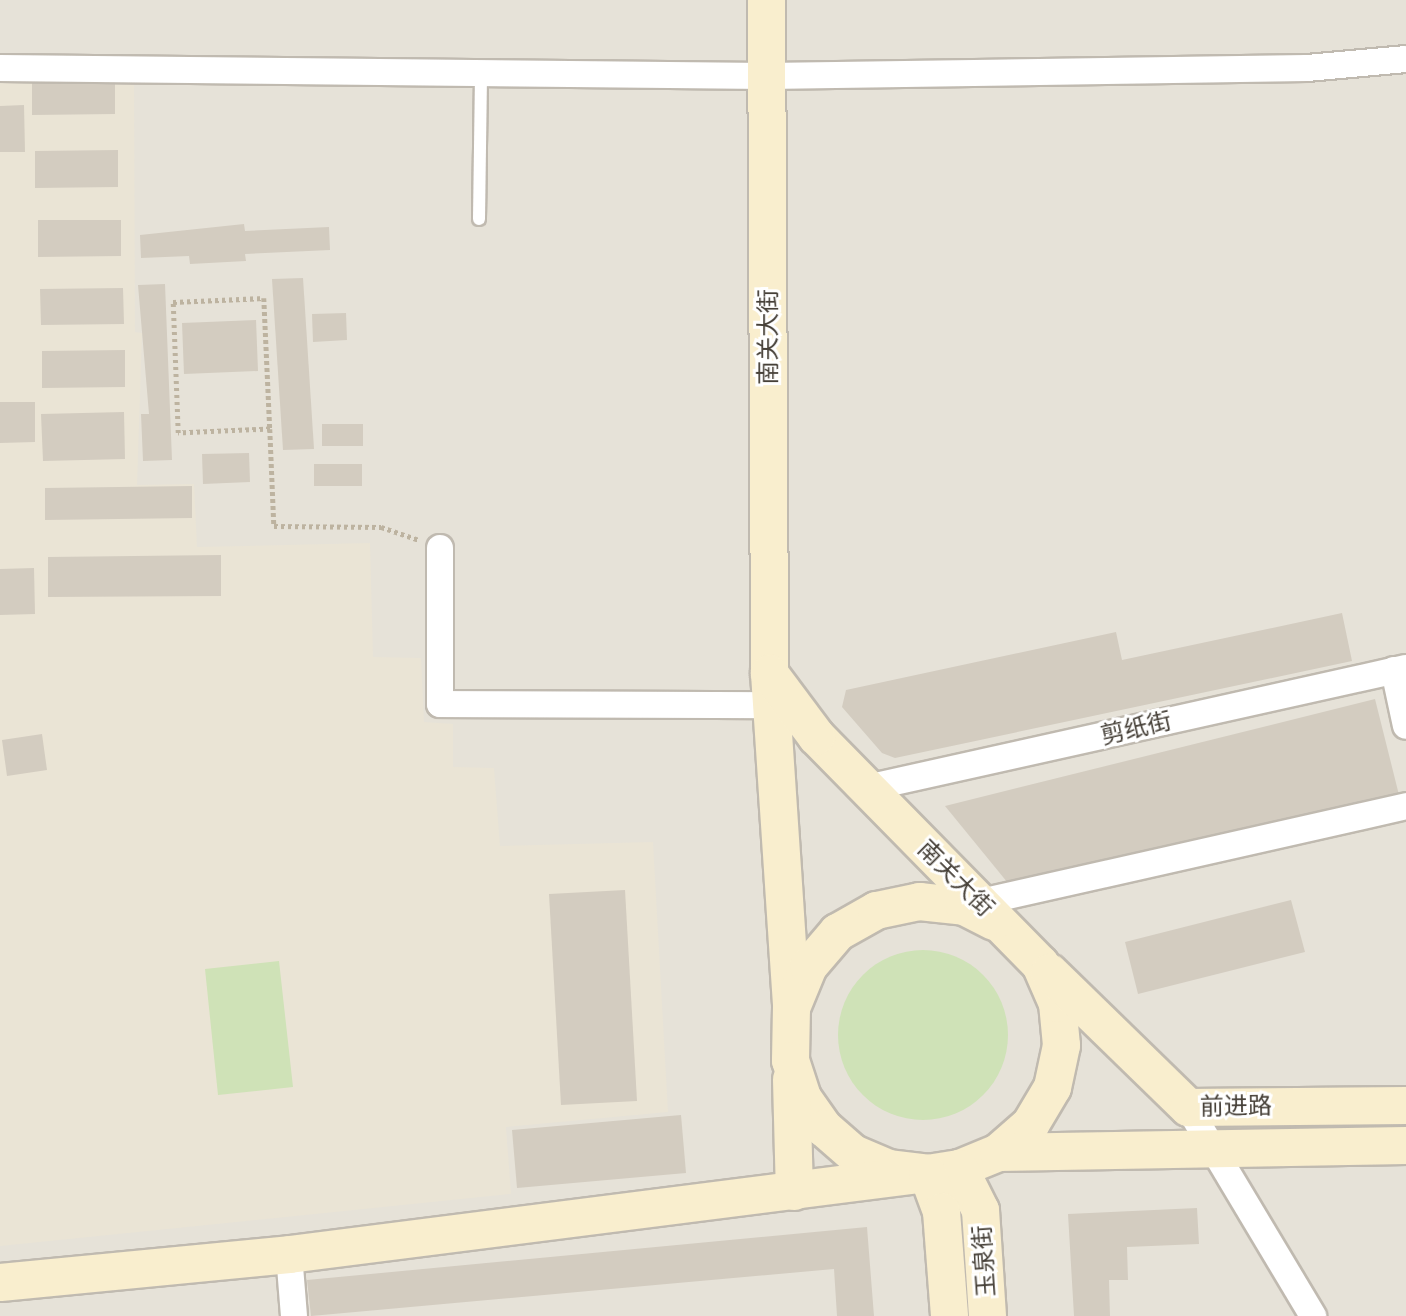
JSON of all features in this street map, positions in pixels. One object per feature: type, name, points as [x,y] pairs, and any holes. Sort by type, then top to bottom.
[{"type":"main road","name":"南关大街","points":[[766,0],[770,689],[791,1007],[790,1060],[802,1097],[824,1128],[853,1153],[888,1168],[943,1170],[998,1152],[1030,1124],[1052,1087],[1060,1035],[1057,1003],[1040,964],[770,689]]},
{"type":"main road","name":"南关大街","points":[[791,1007],[808,966],[837,932],[876,910],[919,901],[964,906],[992,914]]},
{"type":"main road","name":"前进路","points":[[1040,964],[1188,1107],[1406,1105]]},
{"type":"main road","points":[[790,1060],[794,1191]]},
{"type":"main road","name":"前进路","points":[[998,1152],[1406,1145]]},
{"type":"main road","points":[[0,1282],[289,1254],[943,1170]]},
{"type":"main road","name":"玉泉街","points":[[943,1170],[941,1212],[949,1316]]},
{"type":"main road","name":"玉泉街","points":[[943,1170],[980,1210],[987,1316]]},
{"type":"street","points":[[0,68],[767,76],[1307,68],[1406,59]]},
{"type":"street","points":[[440,548],[440,704],[770,689]]},
{"type":"street","points":[[1400,669],[1406,726]]},
{"type":"street","name":"剪纸街","points":[[867,788],[1400,669]]},
{"type":"street","points":[[992,914],[1406,806]]},
{"type":"street","points":[[1188,1107],[1210,1149],[1314,1316]]},
{"type":"street","points":[[289,1254],[294,1316]]},
{"type":"lane","points":[[480,219],[481,73]]},
{"type":"path","points":[[270,429],[178,433],[173,302],[264,298],[270,429],[274,526],[380,527],[440,548]]},
{"type":"shaded area","points":[[0,0],[1406,0],[1406,1316],[0,1316]]},
{"type":"shaded area","points":[[0,76],[134,76],[135,332],[142,333],[137,485],[194,484],[197,547],[370,543],[373,657],[421,658],[424,722],[453,724],[453,767],[494,768],[500,846],[653,842],[668,1112],[506,1127],[511,1194],[0,1246]]},
{"type":"green space","points":[[923,950],[955,957],[983,975],[1001,1003],[1008,1035],[1001,1067],[983,1095],[955,1113],[923,1120],[891,1113],[863,1095],[845,1067],[838,1035],[845,1003],[863,975],[891,957]]},
{"type":"green space","points":[[279,961],[293,1087],[218,1095],[205,969]]},
{"type":"building","points":[[115,77],[115,114],[32,115],[32,79]]},
{"type":"building","points":[[24,105],[25,152],[0,152],[0,106]]},
{"type":"building","points":[[118,150],[118,187],[35,188],[35,151]]},
{"type":"building","points":[[38,220],[121,220],[121,256],[38,257]]},
{"type":"building","points":[[244,224],[245,231],[329,227],[330,250],[245,254],[246,261],[190,264],[189,256],[141,258],[140,235]]},
{"type":"building","points":[[303,278],[314,449],[283,450],[272,279]]},
{"type":"building","points":[[165,284],[172,460],[143,461],[141,414],[149,414],[138,285]]},
{"type":"building","points":[[123,288],[124,324],[41,325],[40,289]]},
{"type":"building","points":[[346,313],[347,340],[313,342],[312,314]]},
{"type":"building","points":[[256,320],[258,371],[184,374],[182,323]]},
{"type":"building","points":[[125,350],[125,387],[42,388],[42,351]]},
{"type":"building","points":[[0,402],[35,402],[35,442],[0,443]]},
{"type":"building","points":[[124,412],[125,459],[43,461],[41,414]]},
{"type":"building","points":[[322,424],[363,424],[363,446],[322,446]]},
{"type":"building","points":[[249,453],[250,482],[203,484],[202,454]]},
{"type":"building","points":[[314,464],[362,464],[362,486],[314,486]]},
{"type":"building","points":[[192,486],[192,518],[45,520],[45,488]]},
{"type":"building","points":[[221,555],[221,596],[48,597],[48,557]]},
{"type":"building","points":[[34,568],[35,614],[0,615],[0,569]]},
{"type":"building","points":[[1342,613],[1352,661],[895,758],[882,753],[842,707],[846,690],[1116,632],[1122,660]]},
{"type":"building","points":[[1375,699],[1399,795],[1012,888],[945,806]]},
{"type":"building","points":[[42,734],[47,770],[7,776],[2,740]]},
{"type":"building","points":[[625,890],[637,1101],[561,1105],[549,894]]},
{"type":"building","points":[[1291,900],[1305,952],[1138,994],[1125,942]]},
{"type":"building","points":[[681,1115],[686,1173],[517,1188],[512,1130]]},
{"type":"building","points":[[1197,1208],[1199,1244],[1127,1247],[1128,1280],[1109,1280],[1110,1316],[1074,1316],[1068,1214]]},
{"type":"building","points":[[867,1227],[874,1316],[837,1316],[834,1269],[311,1316],[307,1280]]}]
